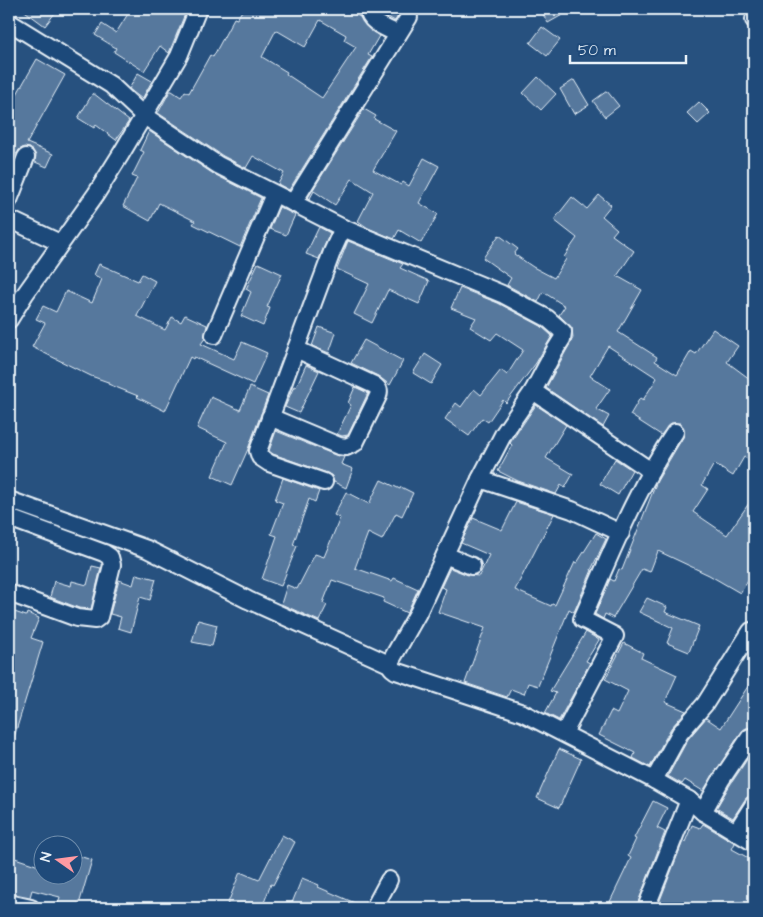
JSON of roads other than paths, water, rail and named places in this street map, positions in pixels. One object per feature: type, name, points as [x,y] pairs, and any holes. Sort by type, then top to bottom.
[{"type":"street","points":[[9,320],[60,243],[96,194],[178,56],[198,9]]},
{"type":"street","points":[[368,9],[368,14],[372,20],[398,34]]},
{"type":"street","points":[[293,203],[409,17]]},
{"type":"street","points":[[9,22],[111,85],[143,116],[218,165],[343,228],[502,294],[547,318],[561,330],[562,339],[533,391],[504,433],[455,530],[418,613],[390,664]]},
{"type":"street","points":[[9,200],[26,157]]},
{"type":"street","points":[[214,335],[274,194]]},
{"type":"street","points":[[9,219],[60,243]]},
{"type":"street","points":[[324,482],[269,463],[260,457],[258,451],[332,252],[343,228]]},
{"type":"street","points":[[270,417],[339,446],[346,447],[355,444],[380,391],[374,385],[296,349]]},
{"type":"street","points":[[533,391],[651,471]]},
{"type":"street","points":[[564,733],[615,636],[582,619],[651,471],[675,432]]},
{"type":"street","points":[[480,479],[572,510],[621,533]]},
{"type":"street","points":[[9,500],[147,549],[256,604],[390,664],[396,672],[523,713],[654,780],[754,842]]},
{"type":"street","points":[[9,518],[104,553],[110,557],[112,565],[99,617],[95,620],[77,618],[9,593]]},
{"type":"street","points":[[445,555],[472,566]]},
{"type":"street","points":[[654,780],[680,733],[705,704],[751,631]]},
{"type":"street","points":[[703,812],[721,780],[750,738]]},
{"type":"street","points":[[646,908],[689,800]]},
{"type":"street","points":[[736,832],[754,804]]},
{"type":"street","points":[[374,908],[389,880]]},
{"type":"street","points":[[9,903],[31,908]]}]
